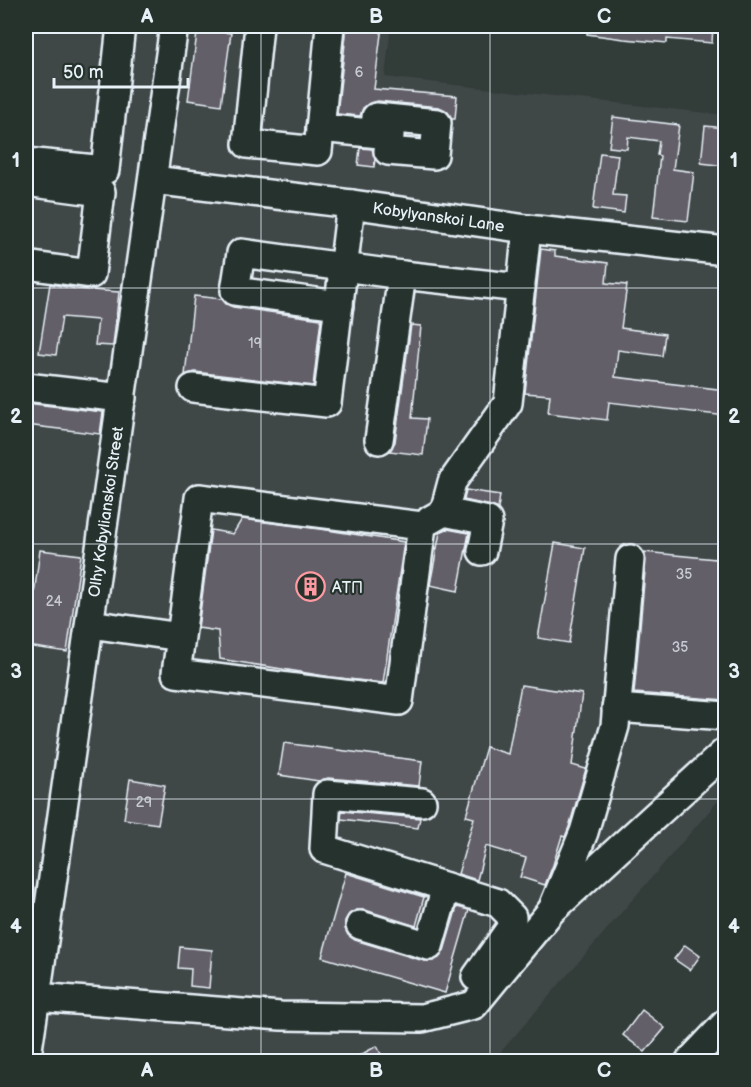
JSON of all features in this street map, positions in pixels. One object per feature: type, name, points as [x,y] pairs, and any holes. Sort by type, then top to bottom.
[{"type":"street","points":[[26,162],[105,170],[121,26]]},
{"type":"street","name":"Olhy Kobylianskoi Street","points":[[26,1062],[31,999],[90,624],[174,26]]},
{"type":"street","points":[[259,26],[247,144],[318,151],[330,26]]},
{"type":"street","points":[[320,128],[375,133]]},
{"type":"street","name":"Kobylyanskoi Lane","points":[[153,180],[351,204],[527,229],[726,251]]},
{"type":"street","points":[[26,182],[101,192],[91,274],[26,265]]},
{"type":"street","points":[[193,388],[327,404],[351,204]]},
{"type":"street","points":[[482,551],[488,521],[433,519],[198,498],[176,673],[399,701],[433,519],[452,482],[508,403],[527,229]]},
{"type":"street","points":[[339,305],[235,291],[241,253],[520,288]]},
{"type":"street","points":[[379,440],[402,275]]},
{"type":"street","points":[[26,387],[122,398]]},
{"type":"street","points":[[551,911],[584,832],[615,726],[630,559]]},
{"type":"street","points":[[90,624],[181,637]]},
{"type":"street","points":[[616,708],[726,716]]},
{"type":"street","points":[[31,999],[281,1016],[422,1018],[474,1005],[551,911],[726,751]]},
{"type":"street","points":[[422,802],[327,794],[324,849],[498,903],[512,917],[512,926],[471,984],[469,997],[474,1005]]},
{"type":"street","points":[[360,926],[429,946],[446,887]]},
{"type":"street","points":[[689,1062],[726,1023]]},
{"type":"shaded area","points":[[26,26],[391,26],[385,77],[725,115],[725,793],[493,1061],[26,1061]]},
{"type":"building","points":[[198,26],[218,26],[217,31],[231,33],[221,105],[188,100]]},
{"type":"building","points":[[347,26],[382,26],[374,89],[457,96],[455,119],[439,107],[378,101],[363,108],[360,116],[337,114]]},
{"type":"building","points":[[587,26],[713,26],[712,43],[667,39],[667,43],[587,34]]},
{"type":"building","points":[[613,117],[679,125],[673,169],[694,172],[688,221],[653,217],[660,156],[657,155],[659,141],[628,137],[627,149],[609,147]]},
{"type":"building","points":[[705,126],[726,128],[726,166],[701,163]]},
{"type":"building","points":[[360,148],[372,149],[375,159],[374,167],[358,165]]},
{"type":"building","points":[[600,153],[618,155],[613,195],[626,196],[624,213],[593,209]]},
{"type":"building","points":[[541,249],[555,251],[555,256],[608,263],[606,283],[627,285],[621,328],[665,334],[662,356],[618,350],[615,377],[726,390],[726,416],[609,402],[607,420],[548,413],[550,395],[525,393]]},
{"type":"building","points":[[50,284],[77,289],[119,292],[113,346],[95,345],[98,320],[62,317],[56,355],[39,353]]},
{"type":"building","points":[[194,296],[222,299],[233,307],[321,319],[313,386],[195,372],[185,375]]},
{"type":"building","points":[[411,325],[421,326],[412,418],[427,419],[423,455],[389,451],[395,442]]},
{"type":"building","points":[[26,403],[103,412],[100,434],[26,425]]},
{"type":"building","points":[[466,490],[500,495],[498,509],[464,500]]},
{"type":"building","name":"АТП","points":[[242,519],[404,542],[383,683],[220,659],[218,631],[198,628],[211,530],[233,534]]},
{"type":"building","points":[[447,529],[469,533],[458,591],[430,585],[440,532]]},
{"type":"building","points":[[555,543],[585,548],[569,643],[538,638]]},
{"type":"building","points":[[40,550],[81,555],[67,652],[27,646]]},
{"type":"building","points":[[644,552],[726,560],[726,700],[634,693],[646,560]]},
{"type":"building","points":[[521,685],[582,694],[572,765],[586,769],[569,827],[565,837],[562,836],[545,885],[520,877],[526,858],[486,846],[477,880],[458,874],[474,818],[466,816],[486,747],[508,754]]},
{"type":"building","points":[[284,743],[422,761],[419,786],[328,778],[319,781],[279,775]]},
{"type":"building","points":[[130,779],[165,785],[158,824],[124,819]]},
{"type":"building","points":[[342,811],[420,818],[418,828],[341,819]]},
{"type":"building","points":[[346,873],[424,897],[416,926],[365,910],[357,910],[349,914],[345,921],[345,928],[348,935],[355,940],[424,961],[439,958],[444,951],[457,907],[469,910],[445,993],[322,957]]},
{"type":"building","points":[[685,945],[700,956],[690,970],[674,959]]},
{"type":"building","points":[[180,947],[212,950],[209,988],[190,986],[191,969],[178,968]]},
{"type":"building","points":[[642,1010],[665,1028],[645,1052],[623,1035]]},
{"type":"building","points":[[377,1046],[385,1062],[347,1062]]},
{"type":"place","name":"АТП","points":[[311,587]]}]
